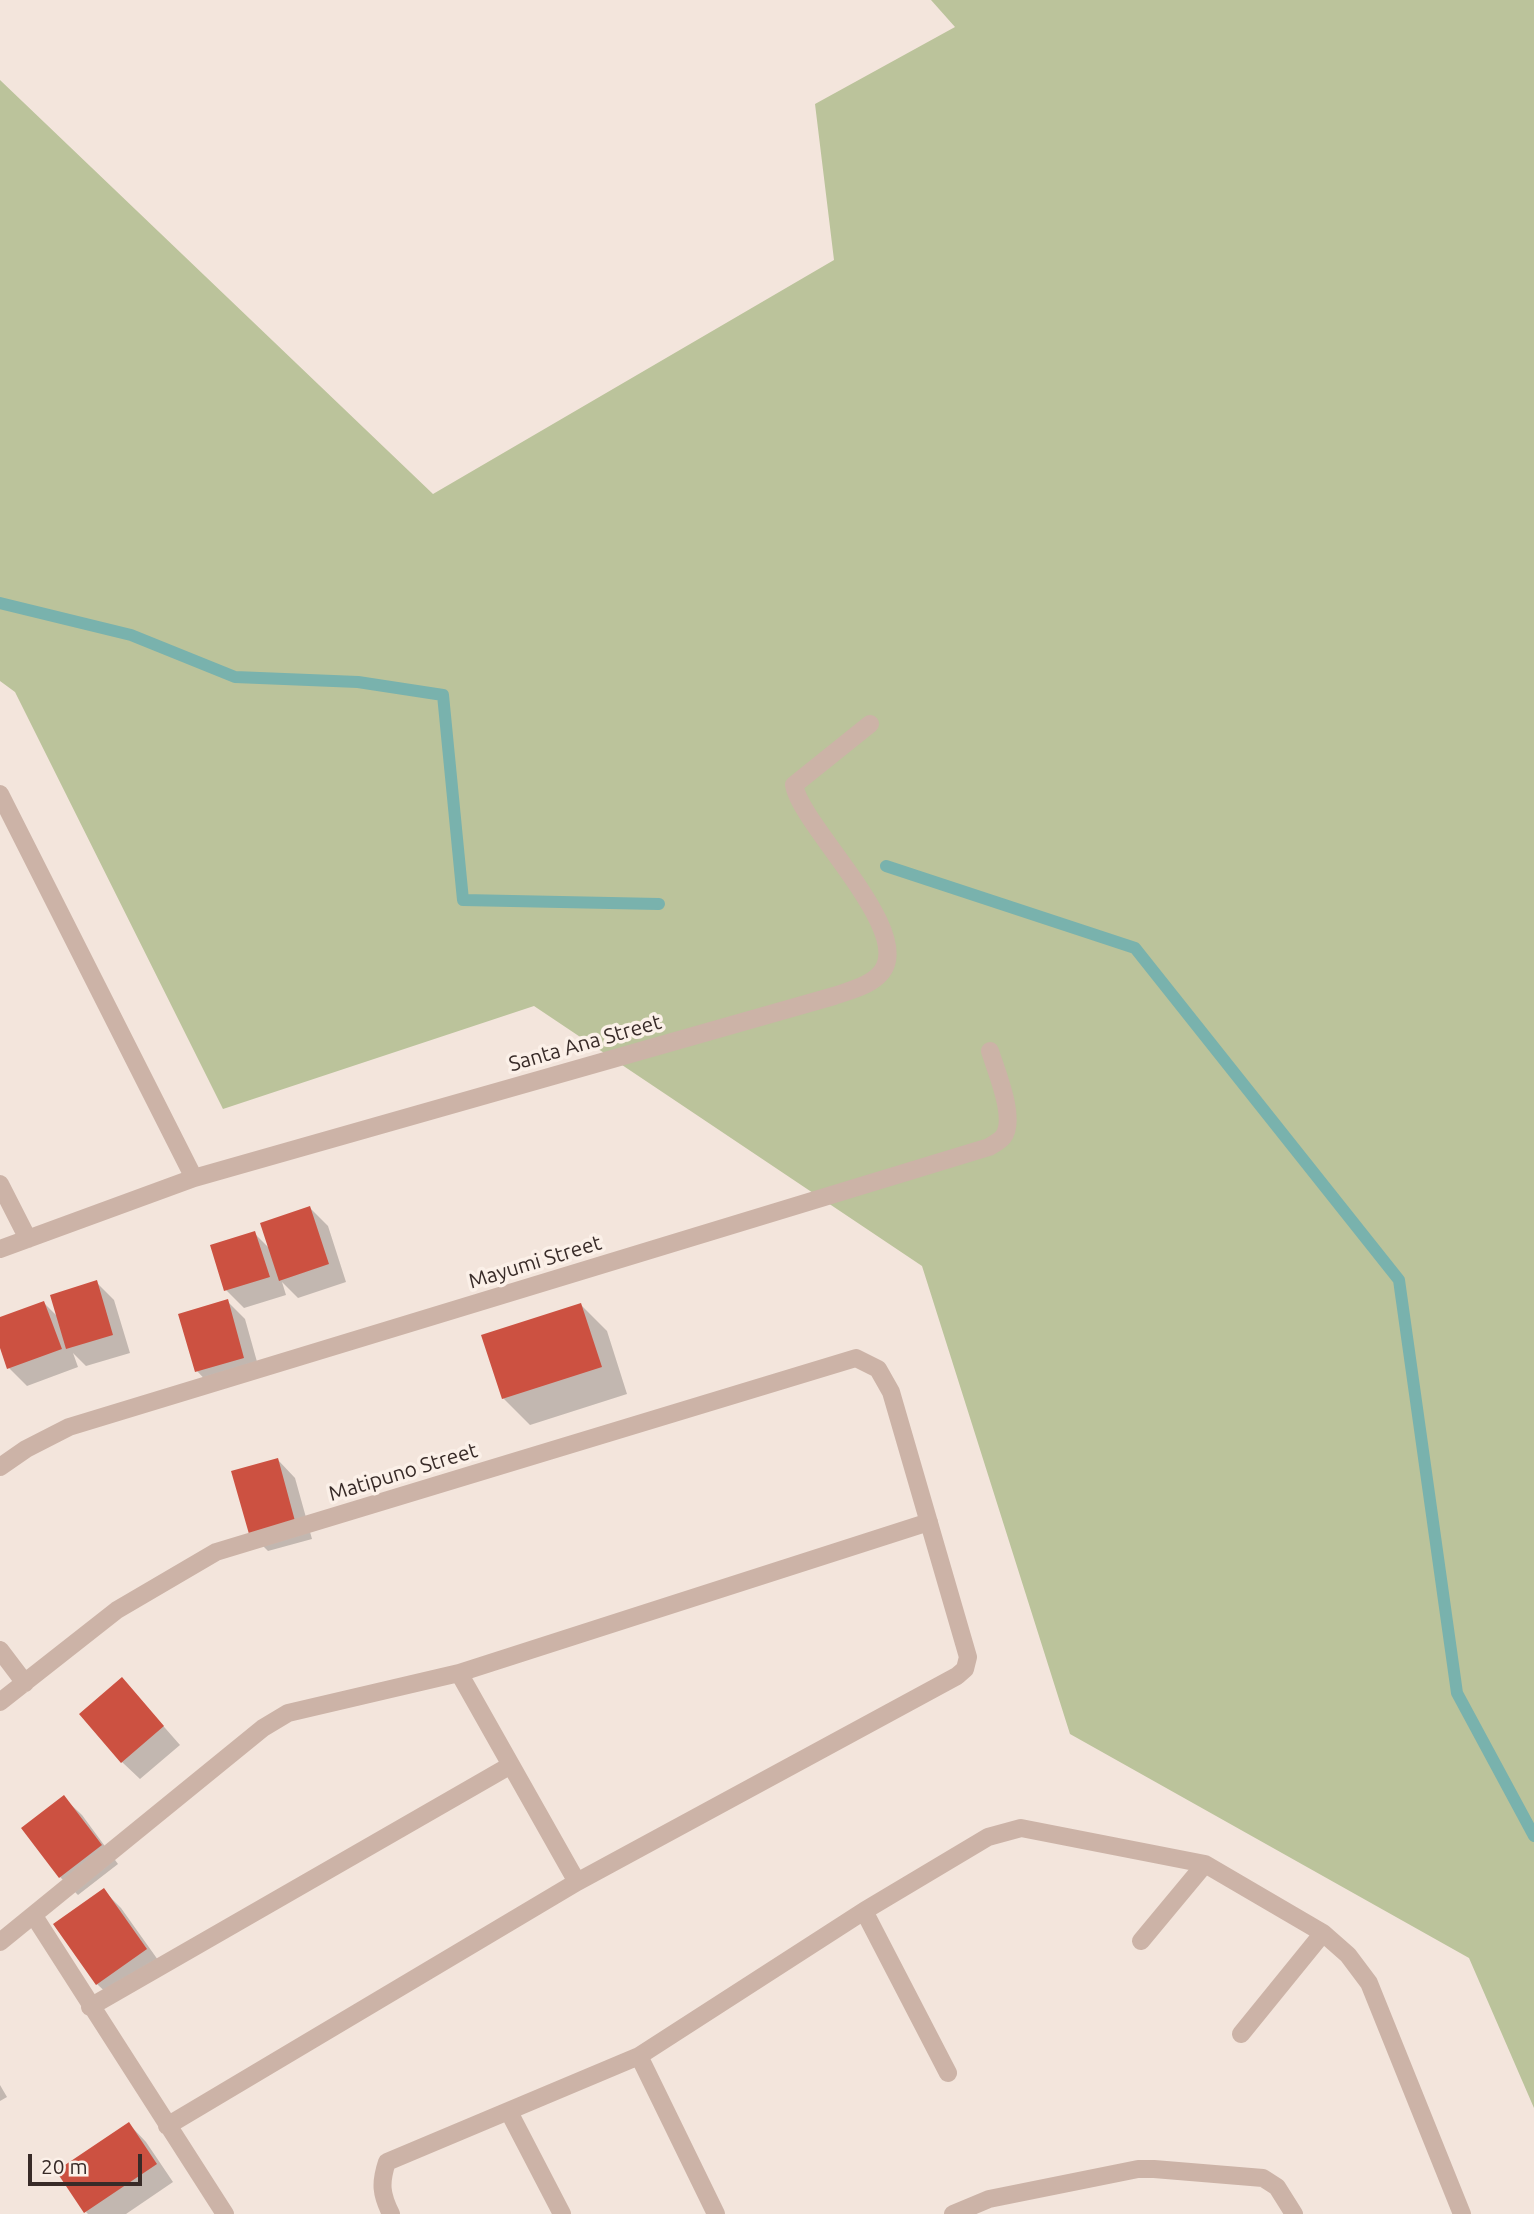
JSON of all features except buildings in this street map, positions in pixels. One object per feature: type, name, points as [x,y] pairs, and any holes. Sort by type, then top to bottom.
[{"type":"street","name":"Santa Ana Street","points":[[0,1249],[194,1178],[805,1004],[862,986],[879,976],[888,959],[885,932],[824,836],[796,798],[794,785],[870,724]]},
{"type":"street","points":[[0,794],[194,1178]]},
{"type":"street","name":"Mayumi Street","points":[[0,1467],[26,1449],[69,1427],[989,1147],[1003,1137],[1007,1122],[1006,1105],[990,1051]]},
{"type":"street","points":[[0,1184],[28,1239]]},
{"type":"street","name":"Matipuno Street","points":[[0,1702],[117,1610],[216,1552],[856,1359],[878,1369],[891,1392],[929,1522]]},
{"type":"street","points":[[0,1942],[263,1728],[288,1713],[459,1673],[929,1522],[968,1657],[965,1668],[957,1676],[577,1882],[167,2126]]},
{"type":"street","points":[[0,1650],[25,1683]]},
{"type":"street","points":[[459,1673],[577,1882]]},
{"type":"street","points":[[90,2007],[511,1765]]},
{"type":"street","points":[[391,2214],[382,2195],[382,2179],[387,2162],[639,2056],[863,1911],[988,1837],[1021,1828],[1205,1864],[1323,1933],[1348,1955],[1369,1983],[1462,2214]]},
{"type":"street","points":[[1141,1941],[1205,1864]]},
{"type":"street","points":[[863,1911],[948,2073]]},
{"type":"street","points":[[34,1916],[225,2214]]},
{"type":"street","points":[[1241,2034],[1323,1933]]},
{"type":"street","points":[[639,2056],[716,2214]]},
{"type":"street","points":[[509,2112],[562,2214]]},
{"type":"street","points":[[953,2214],[989,2199],[1139,2169],[1154,2169],[1263,2178],[1278,2187],[1294,2214]]},
{"type":"green space","points":[[931,0],[1534,0],[1534,2108],[1469,1958],[1070,1734],[922,1266],[534,1006],[223,1109],[15,692],[0,681],[0,80],[433,494],[834,260],[815,104],[955,27]]},
{"type":"waterway","points":[[0,603],[131,635],[235,677],[358,682],[443,695],[463,900],[659,904]]},
{"type":"waterway","points":[[886,866],[1135,948],[1399,1280],[1457,1693],[1534,1836]]}]
